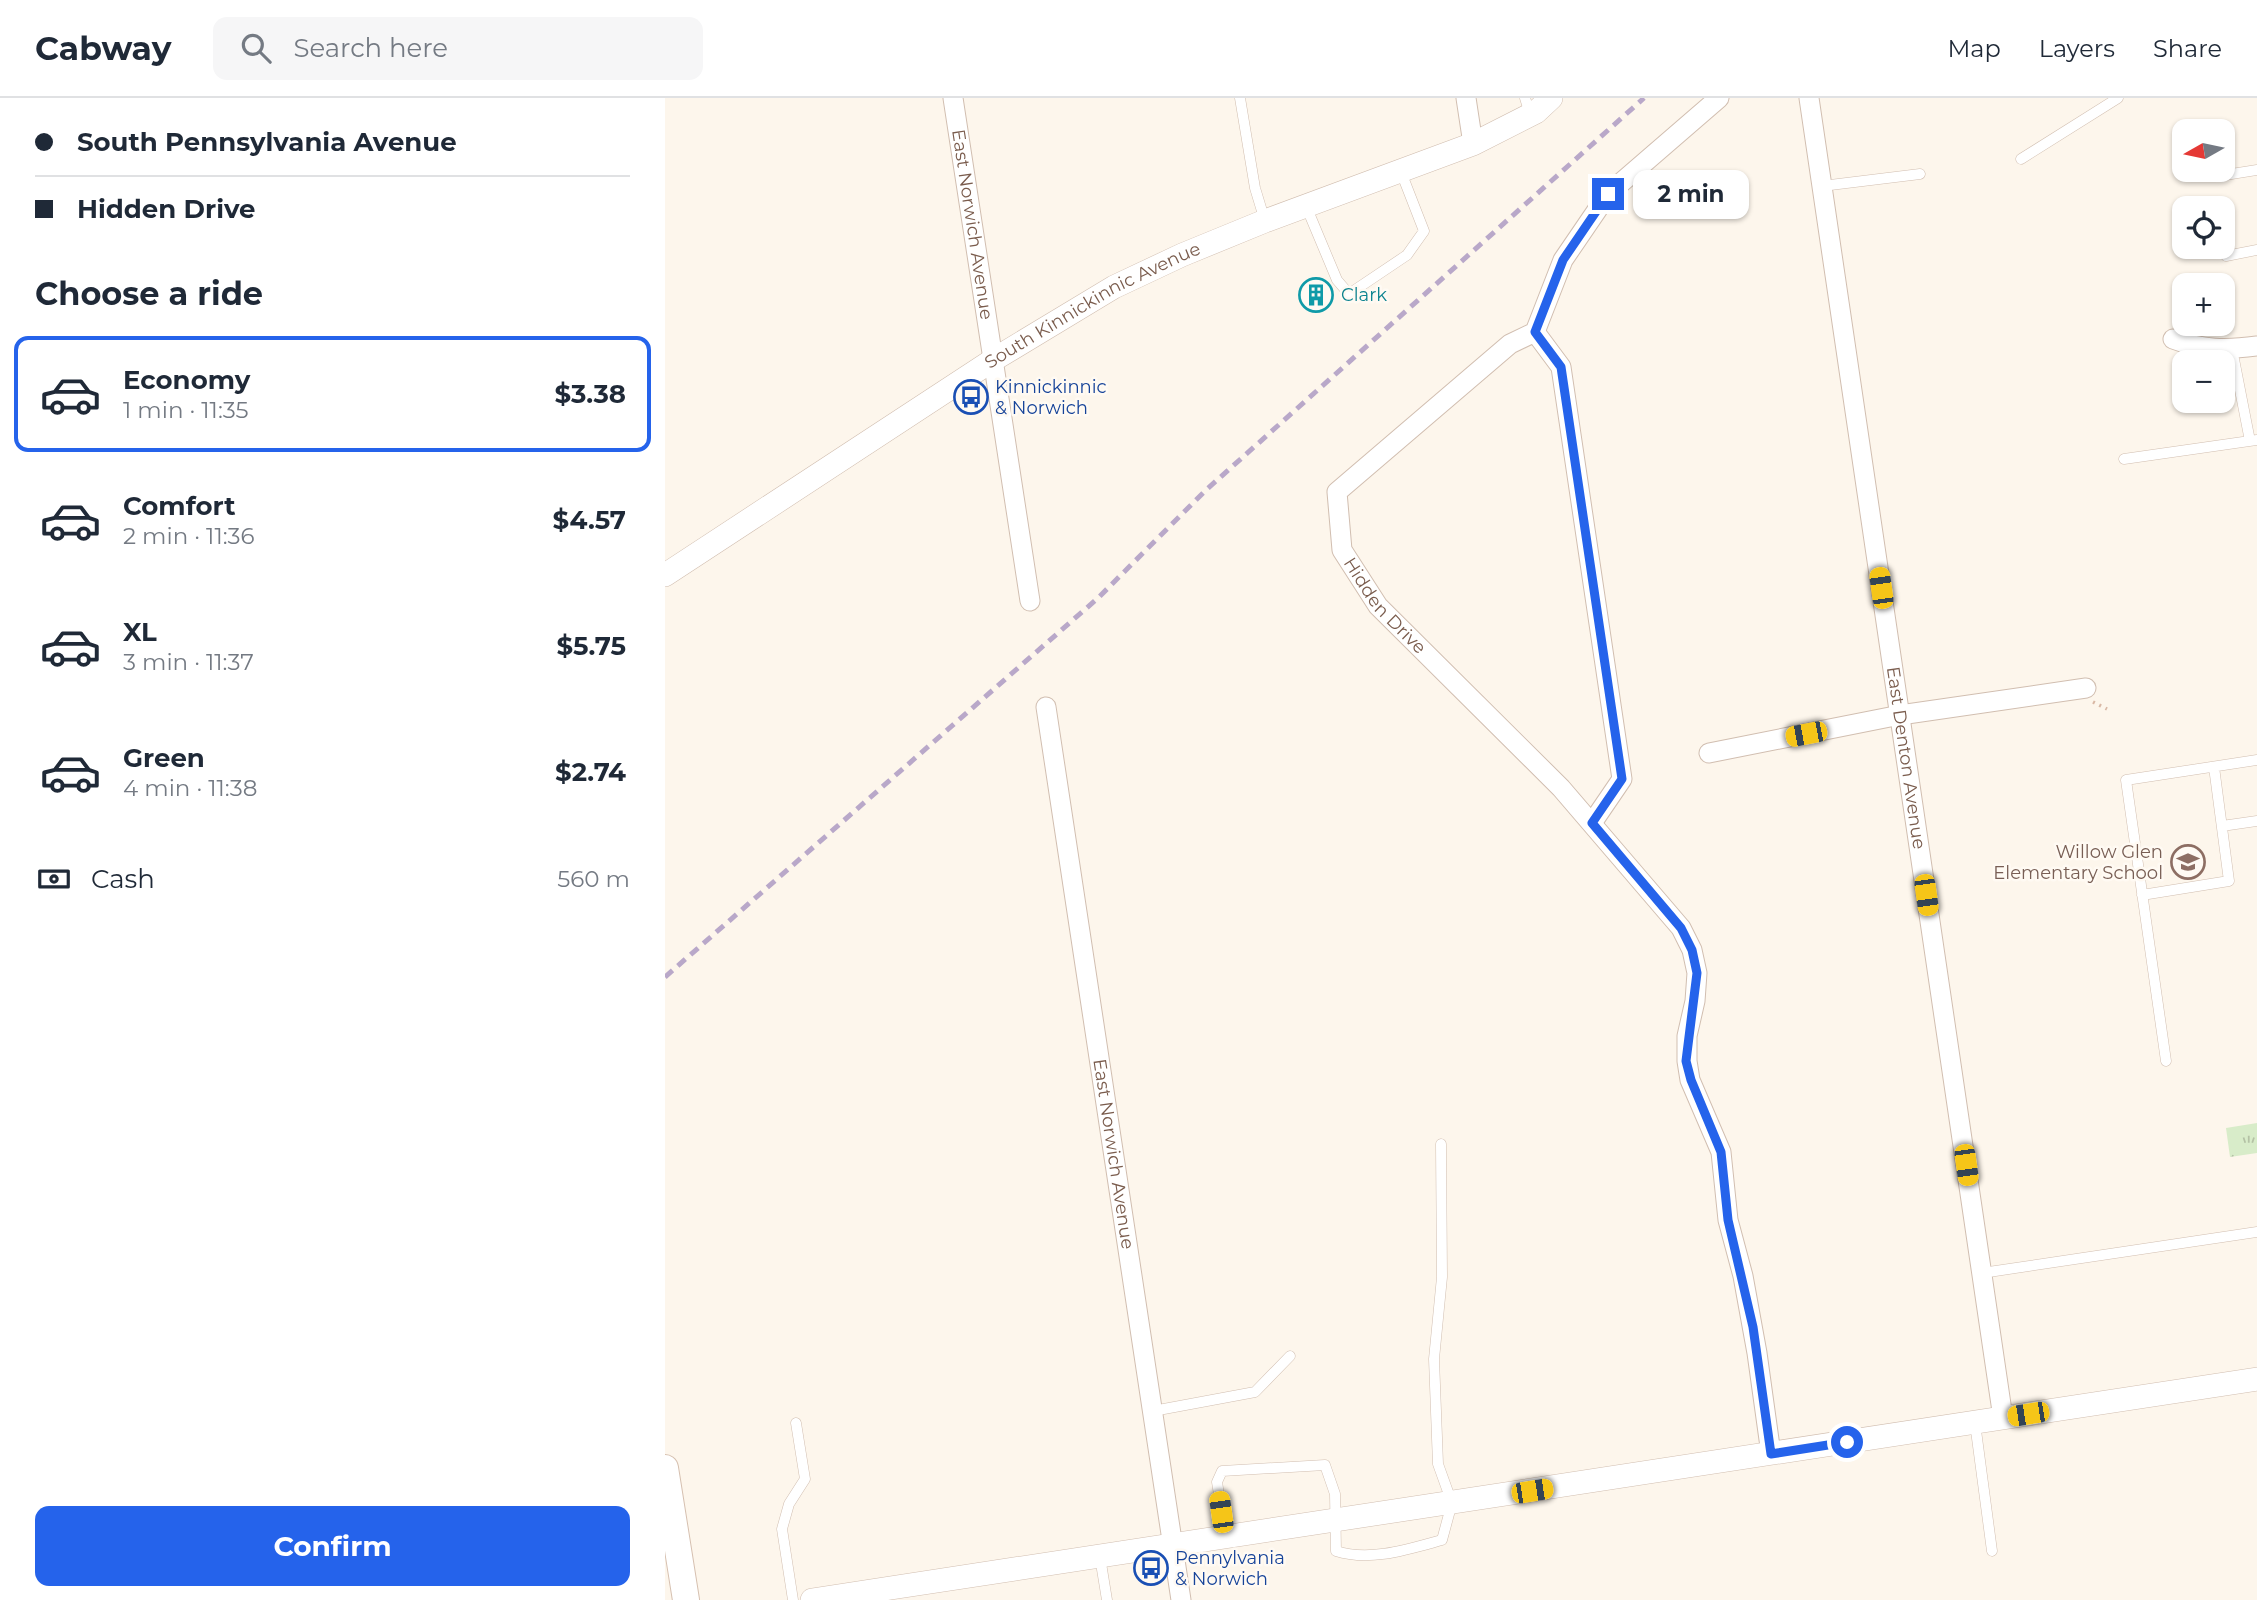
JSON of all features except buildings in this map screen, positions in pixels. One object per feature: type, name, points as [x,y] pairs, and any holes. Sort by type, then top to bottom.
[{"type":"main road","points":[[665,1468],[686,1600]]},
{"type":"street","name":"East Norwich Avenue","points":[[953,98],[1030,601]]},
{"type":"street","points":[[1466,98],[1473,144]]},
{"type":"street","name":"South Kinnickinnic Avenue","points":[[665,575],[993,360],[1114,287],[1265,221],[1473,144],[1528,106],[1551,98]]},
{"type":"street","points":[[1592,823],[1622,779],[1561,367],[1535,332],[1563,260],[1608,194],[1719,98]]},
{"type":"street","name":"East Denton Avenue","points":[[1809,98],[2003,1418]]},
{"type":"street","name":"Hidden Drive","points":[[1535,332],[1510,344],[1337,492],[1342,550],[1378,606],[1561,788],[1681,928],[1692,950],[1697,973],[1686,1061],[1691,1080],[1721,1152],[1728,1220],[1753,1327],[1771,1454]]},
{"type":"street","points":[[2173,339],[2195,347],[2232,349],[2257,346]]},
{"type":"street","points":[[1709,753],[1900,715],[2086,688]]},
{"type":"street","name":"East Norwich Avenue","points":[[1046,707],[1181,1600]]},
{"type":"street","points":[[812,1600],[1173,1547],[2257,1379]]},
{"type":"lane","points":[[1240,98],[1255,188],[1265,221]]},
{"type":"lane","points":[[2021,159],[2118,98]]},
{"type":"lane","points":[[2235,173],[2257,170]]},
{"type":"lane","points":[[1306,206],[1337,280],[1349,294],[1384,273],[1407,255],[1423,231],[1401,171]]},
{"type":"lane","points":[[1822,186],[1920,174]]},
{"type":"lane","points":[[2235,254],[2257,250]]},
{"type":"lane","points":[[2124,459],[2253,441],[2232,349]]},
{"type":"lane","points":[[2167,1061],[2126,780],[2257,760]]},
{"type":"lane","points":[[2142,895],[2229,881],[2214,766]]},
{"type":"lane","points":[[2222,826],[2257,821]]},
{"type":"lane","points":[[1226,1538],[1217,1482],[1222,1471],[1325,1465],[1335,1494],[1338,1521],[1336,1551],[1353,1557],[1403,1550],[1443,1540],[1452,1503],[1439,1464],[1434,1359],[1443,1277],[1441,1144]]},
{"type":"lane","points":[[1982,1273],[2257,1232]]},
{"type":"lane","points":[[1153,1411],[1255,1392],[1290,1356]]},
{"type":"lane","points":[[793,1600],[782,1529],[789,1504],[805,1479],[796,1423]]},
{"type":"lane","points":[[1975,1423],[1991,1551]]},
{"type":"lane","points":[[1100,1557],[1107,1600]]},
{"type":"green space","points":[[2257,1123],[2257,1153],[2230,1157],[2226,1128]]},
{"type":"railway","points":[[665,977],[1098,598],[1206,490],[1644,98]]},
{"type":"place","name":"Clark","points":[[1316,295]]},
{"type":"place","name":"Kinnickinnic & Norwich","points":[[971,397]]},
{"type":"place","name":"Willow Glen Elementary School","points":[[2188,862]]},
{"type":"place","name":"Pennylvania & Norwich","points":[[1151,1568]]},
{"type":"route","points":[[1608,194],[1563,260],[1535,332],[1561,367],[1622,779],[1592,823],[1681,928],[1692,950],[1697,973],[1686,1061],[1691,1080],[1721,1152],[1728,1220],[1753,1327],[1771,1454],[1847,1442]]}]
